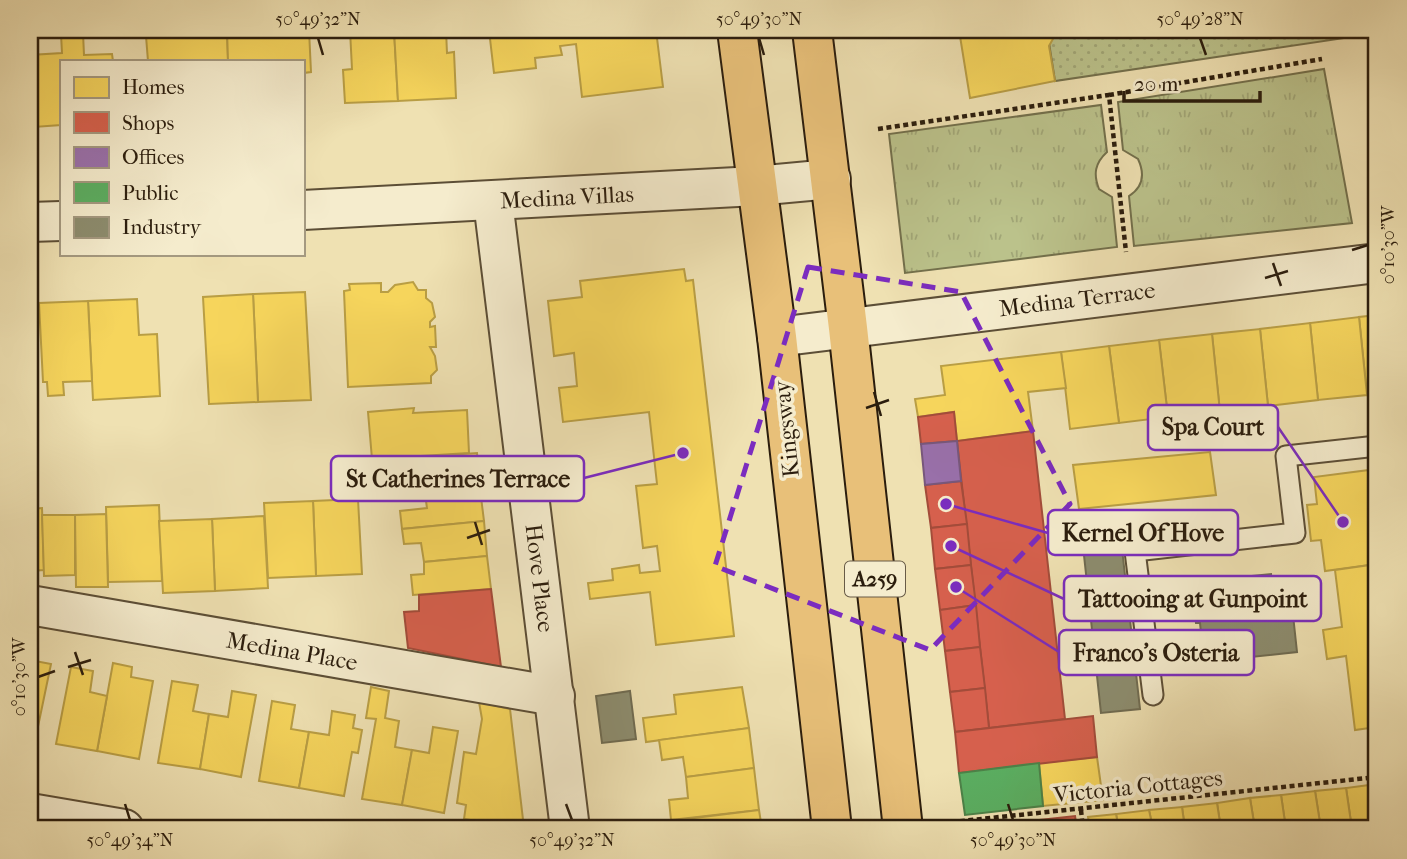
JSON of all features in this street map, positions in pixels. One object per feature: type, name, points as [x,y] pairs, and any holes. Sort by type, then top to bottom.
[{"type":"main road","name":"Kingsway","points":[[737,30],[776,337],[832,829]]},
{"type":"main road","name":"A259","points":[[812,30],[903,828]]},
{"type":"street","name":"Medina Villas","points":[[304,210],[756,186],[831,179]]},
{"type":"street","name":"Hove Place","points":[[493,201],[570,829]]},
{"type":"street","points":[[30,222],[60,221]]},
{"type":"street","name":"Medina Terrace","points":[[776,337],[1377,263]]},
{"type":"street","name":"Medina Place","points":[[30,605],[555,696]]},
{"type":"street","points":[[30,813],[124,829]]},
{"type":"lane","points":[[1153,695],[1135,551],[1295,533],[1286,457],[1377,446]]},
{"type":"path","points":[[878,129],[1109,95],[1322,59]]},
{"type":"path","points":[[1109,95],[1127,256]]},
{"type":"path","name":"Victoria Cottages","points":[[903,828],[1377,777]]},
{"type":"path","points":[[1081,810],[1083,829]]},
{"type":"highlighted area","points":[[808,267],[961,292],[1070,504],[930,650],[715,566]]},
{"type":"green space","points":[[1047,30],[1357,30],[1358,36],[1055,81]]},
{"type":"green space","points":[[1324,69],[1352,223],[1134,246],[1129,196],[1140,184],[1142,170],[1138,159],[1123,150],[1118,102]]},
{"type":"green space","points":[[1101,105],[1107,152],[1096,169],[1096,178],[1099,189],[1112,197],[1117,247],[905,273],[889,134]]},
{"type":"building: Homes","points":[[151,30],[227,30],[228,60],[148,60],[146,36]]},
{"type":"building: Homes","points":[[227,30],[309,30],[311,72],[304,73],[304,60],[228,60]]},
{"type":"building: Homes","points":[[350,30],[394,30],[398,101],[345,103],[343,70],[352,69]]},
{"type":"building: Homes","points":[[394,30],[446,30],[447,53],[454,52],[456,98],[398,101]]},
{"type":"building: Homes","points":[[489,30],[656,30],[663,87],[582,97],[576,44],[560,46],[562,55],[535,58],[536,68],[494,73]]},
{"type":"building: Homes","points":[[959,30],[1058,30],[1049,46],[1055,81],[970,98]]},
{"type":"building: Homes","points":[[83,33],[84,55],[112,54],[113,60],[60,60],[60,125],[34,127],[33,110],[30,111],[30,55],[62,53],[61,34]]},
{"type":"building: Homes","points":[[684,269],[686,281],[693,280],[734,636],[656,645],[650,592],[590,599],[588,583],[613,580],[612,569],[639,565],[640,573],[660,571],[657,546],[643,548],[636,486],[657,484],[649,412],[563,422],[559,388],[577,386],[574,353],[554,356],[548,301],[582,297],[580,281]]},
{"type":"building: Homes","points":[[413,282],[418,290],[426,290],[426,298],[432,303],[435,317],[430,322],[430,327],[435,326],[436,347],[430,347],[435,356],[437,370],[431,376],[431,383],[348,387],[344,291],[350,290],[349,284],[381,283],[381,292],[388,292],[395,285]]},
{"type":"building: Homes","points":[[305,292],[311,400],[258,402],[253,294]]},
{"type":"building: Homes","points":[[253,294],[258,402],[209,404],[203,297]]},
{"type":"building: Homes","points":[[137,299],[139,335],[157,334],[160,396],[93,400],[88,301]]},
{"type":"building: Homes","points":[[88,301],[92,381],[63,382],[64,395],[48,396],[47,382],[43,382],[39,303]]},
{"type":"building: Homes","points":[[1377,315],[1377,393],[1367,395],[1359,317]]},
{"type":"building: Homes","points":[[1359,317],[1367,395],[1318,400],[1310,323]]},
{"type":"building: Homes","points":[[1310,323],[1318,400],[1268,406],[1260,329]]},
{"type":"building: Homes","points":[[1260,329],[1268,406],[1220,412],[1212,334]]},
{"type":"building: Homes","points":[[1212,334],[1220,412],[1168,417],[1159,340]]},
{"type":"building: Homes","points":[[1159,340],[1168,417],[1119,423],[1109,346]]},
{"type":"building: Homes","points":[[1109,346],[1119,423],[1070,429],[1061,352]]},
{"type":"building: Homes","points":[[1061,352],[1066,388],[1028,392],[1033,431],[957,441],[954,412],[918,417],[915,399],[945,395],[941,366]]},
{"type":"building: Homes","points":[[414,408],[413,413],[467,410],[469,453],[372,459],[368,412]]},
{"type":"building: Homes","points":[[1210,452],[1216,495],[1079,509],[1073,465]]},
{"type":"building: Homes","points":[[477,453],[480,489],[425,494],[423,473],[362,478],[361,461]]},
{"type":"building: Homes","points":[[1377,469],[1377,564],[1325,571],[1321,540],[1311,541],[1307,505],[1317,504],[1314,477]]},
{"type":"building: Homes","points":[[480,489],[484,521],[402,529],[400,511],[427,508],[425,494]]},
{"type":"building: Homes","points":[[358,499],[362,574],[316,576],[313,501]]},
{"type":"building: Homes","points":[[313,501],[316,576],[268,578],[264,503]]},
{"type":"building: Homes","points":[[159,505],[162,581],[108,582],[106,507]]},
{"type":"building: Homes","points":[[42,508],[44,570],[30,571],[30,509]]},
{"type":"building: Homes","points":[[106,514],[108,587],[76,587],[75,515]]},
{"type":"building: Homes","points":[[42,515],[75,515],[75,575],[44,576]]},
{"type":"building: Homes","points":[[264,516],[268,588],[215,591],[212,519]]},
{"type":"building: Homes","points":[[212,519],[215,591],[163,593],[159,521]]},
{"type":"building: Homes","points":[[484,521],[487,556],[424,562],[421,543],[404,544],[402,529]]},
{"type":"building: Homes","points":[[487,556],[491,589],[413,595],[411,575],[424,574],[424,562]]},
{"type":"building: Homes","points":[[1377,564],[1377,727],[1355,730],[1346,656],[1327,659],[1323,630],[1342,627],[1335,570]]},
{"type":"building: Homes","points":[[30,660],[51,664],[35,741],[30,740]]},
{"type":"building: Homes","points":[[113,663],[132,667],[131,677],[153,681],[139,759],[97,751]]},
{"type":"building: Homes","points":[[71,667],[93,671],[90,692],[107,696],[97,751],[56,744]]},
{"type":"building: Homes","points":[[172,681],[198,685],[193,711],[209,714],[200,769],[158,763]]},
{"type":"building: Homes","points":[[371,687],[389,691],[385,718],[399,721],[395,747],[412,750],[402,805],[362,799],[376,719],[366,718]]},
{"type":"building: Homes","points":[[742,687],[749,728],[646,742],[643,718],[676,714],[674,695]]},
{"type":"building: Homes","points":[[232,691],[256,695],[241,777],[200,769],[209,714],[228,717]]},
{"type":"building: Homes","points":[[272,701],[295,705],[291,729],[309,732],[299,788],[259,781]]},
{"type":"building: Homes","points":[[479,702],[510,709],[524,828],[464,819],[466,805],[457,803],[464,752],[476,754],[482,719]]},
{"type":"building: Homes","points":[[332,711],[355,715],[353,728],[362,730],[358,753],[352,752],[344,796],[299,788],[309,732],[329,735]]},
{"type":"building: Homes","points":[[433,727],[458,731],[444,813],[402,805],[412,750],[429,753]]},
{"type":"building: Homes","points":[[749,728],[754,768],[686,777],[683,757],[662,760],[659,740]]},
{"type":"building: Homes","points":[[1097,757],[1103,800],[1043,806],[1039,763]]},
{"type":"building: Homes","points":[[754,768],[759,810],[671,820],[669,800],[688,798],[686,777]]},
{"type":"building: Homes","points":[[1377,784],[1377,829],[1352,829],[1346,788]]},
{"type":"building: Homes","points":[[1346,788],[1352,829],[1321,829],[1315,791]]},
{"type":"building: Homes","points":[[1315,791],[1321,829],[1286,829],[1281,795]]},
{"type":"building: Homes","points":[[1281,795],[1286,829],[1255,829],[1250,798]]},
{"type":"building: Homes","points":[[1250,798],[1255,829],[1221,829],[1217,803]]},
{"type":"building: Homes","points":[[1217,803],[1221,829],[1185,829],[1182,807]]},
{"type":"building: Homes","points":[[1182,807],[1185,829],[1153,829],[1149,810]]},
{"type":"building: Homes","points":[[759,810],[762,829],[662,829],[662,822]]},
{"type":"building: Homes","points":[[1149,810],[1153,829],[1119,829],[1116,814]]},
{"type":"building: Homes","points":[[1116,814],[1119,829],[1090,829],[1088,817]]},
{"type":"building: Shops","points":[[954,412],[957,441],[921,444],[918,417]]},
{"type":"building: Shops","points":[[1033,431],[1065,719],[989,728],[957,441]]},
{"type":"building: Shops","points":[[961,481],[967,524],[931,528],[925,485]]},
{"type":"building: Shops","points":[[967,524],[971,565],[935,569],[931,528]]},
{"type":"building: Shops","points":[[971,565],[976,605],[940,610],[935,569]]},
{"type":"building: Shops","points":[[491,589],[501,667],[408,648],[404,612],[419,611],[419,595]]},
{"type":"building: Shops","points":[[976,605],[980,647],[945,651],[940,610]]},
{"type":"building: Shops","points":[[980,647],[985,688],[950,692],[945,651]]},
{"type":"building: Shops","points":[[985,688],[989,728],[955,732],[950,692]]},
{"type":"building: Shops","points":[[1093,716],[1097,757],[959,773],[955,732]]},
{"type":"building: Shops","points":[[1075,816],[1077,829],[966,829],[966,828]]},
{"type":"building: Offices","points":[[957,441],[961,481],[925,485],[921,444]]},
{"type":"building: Public","points":[[1039,763],[1043,806],[965,815],[959,773]]},
{"type":"building: Industry","points":[[1118,513],[1140,709],[1101,713],[1080,518]]},
{"type":"building: Industry","points":[[1271,574],[1276,617],[1293,615],[1297,652],[1204,662],[1200,623],[1196,623],[1191,582]]},
{"type":"building: Industry","points":[[630,691],[636,739],[602,743],[596,696]]},
{"type":"place","name":"St Catherines Terrace","points":[[683,453]]},
{"type":"place","name":"Kernel Of Hove","points":[[946,504]]},
{"type":"place","name":"Spa Court","points":[[1343,522]]},
{"type":"place","name":"Tattooing at Gunpoint","points":[[951,546]]},
{"type":"place","name":"Franco's Osteria","points":[[956,587]]}]
